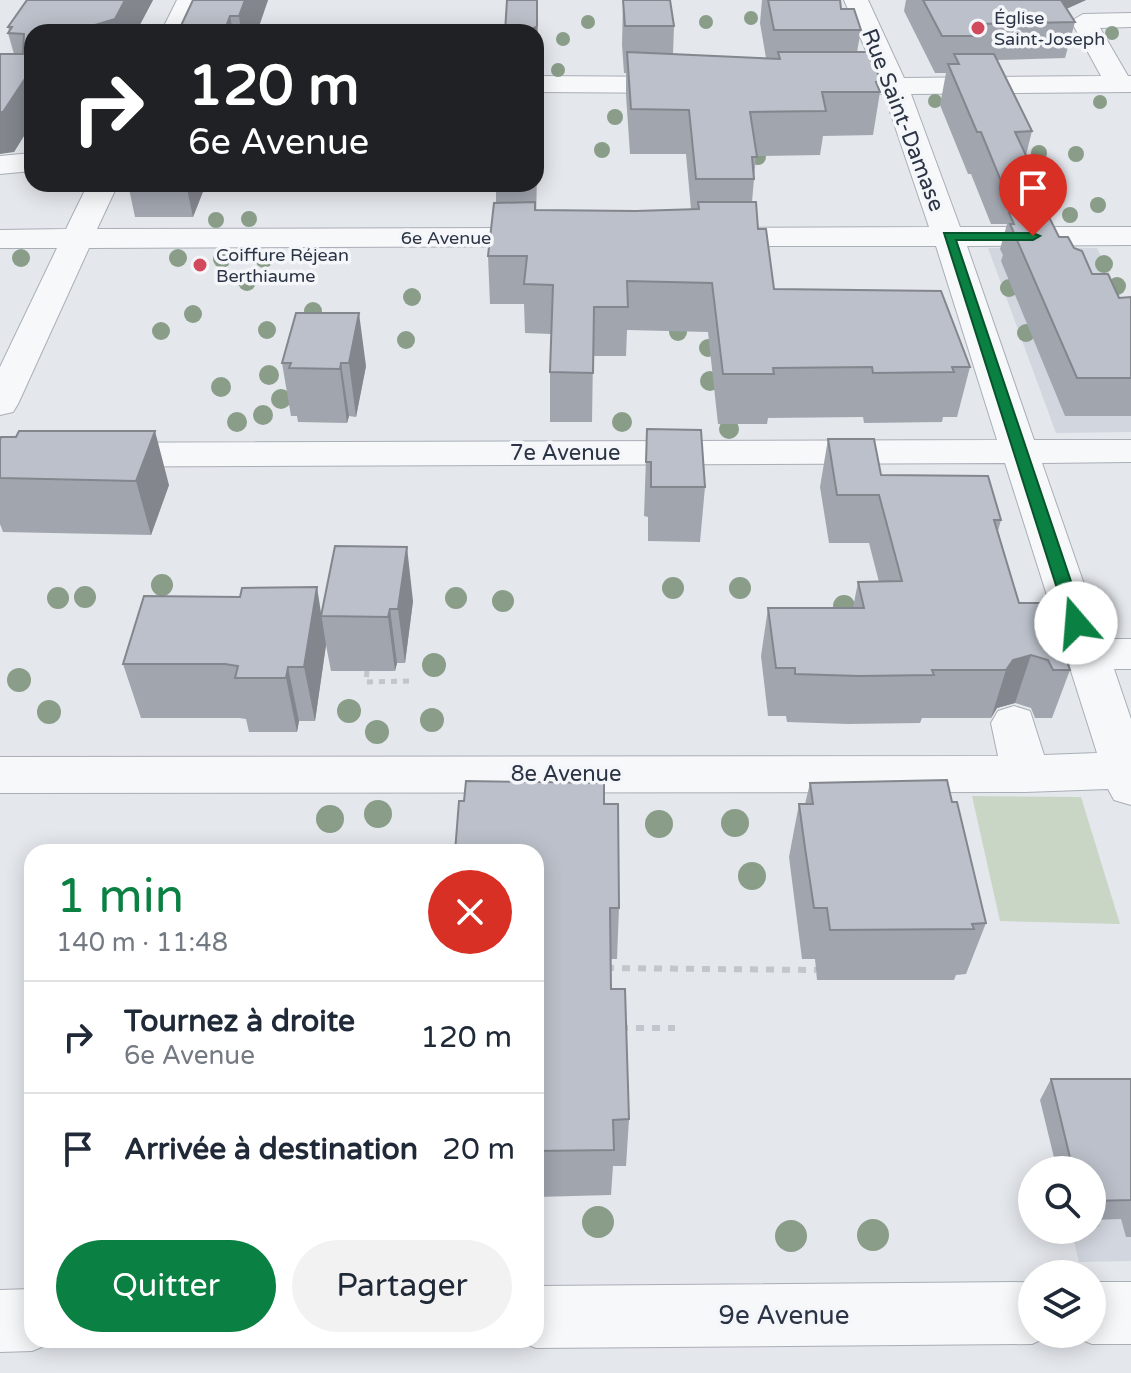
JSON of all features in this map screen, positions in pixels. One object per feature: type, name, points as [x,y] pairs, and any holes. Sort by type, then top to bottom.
[{"type":"street","points":[[178,24],[189,0]]},
{"type":"street","name":"Rue Saint-Damase","points":[[856,0],[894,85],[948,236],[1129,776]]},
{"type":"street","points":[[1125,84],[1083,21],[1131,20]]},
{"type":"street","points":[[544,84],[708,85]]},
{"type":"street","points":[[837,86],[1125,84]]},
{"type":"street","points":[[0,165],[24,163]]},
{"type":"street","points":[[0,404],[99,192]]},
{"type":"street","points":[[675,237],[948,236],[1064,249],[1131,236]]},
{"type":"street","name":"6e Avenue","points":[[0,239],[576,237]]},
{"type":"street","name":"7e Avenue","points":[[0,455],[1130,438]]},
{"type":"street","points":[[1087,654],[1131,654]]},
{"type":"street","points":[[1014,723],[1025,774]]},
{"type":"street","name":"8e Avenue","points":[[0,775],[1129,776]]},
{"type":"street","name":"9e Avenue","points":[[544,1317],[1018,1313]]},
{"type":"street","points":[[1106,1313],[1131,1313]]},
{"type":"street","points":[[0,1321],[24,1320]]},
{"type":"path","points":[[367,671],[366,682],[412,681]]},
{"type":"path","points":[[606,968],[816,970]]},
{"type":"path","points":[[609,1029],[675,1028]]},
{"type":"shaded area","points":[[988,248],[1097,248],[1131,318],[1131,432],[1056,433]]},
{"type":"shaded area","points":[[1131,1100],[1131,1261],[1078,1260],[1074,1244],[1106,1244],[1106,1156],[1100,1156]]},
{"type":"green space","points":[[972,796],[1081,797],[1120,924],[1000,921]]},
{"type":"building","points":[[27,0],[125,0],[115,19],[98,24],[24,24],[24,34],[8,33],[12,27],[8,27]]},
{"type":"building","points":[[193,0],[245,0],[239,16],[230,16],[227,24],[182,24]]},
{"type":"building","points":[[507,0],[537,0],[537,24],[506,24]]},
{"type":"building","points":[[623,0],[670,0],[674,26],[625,26]]},
{"type":"building","points":[[768,0],[840,0],[841,9],[854,9],[861,30],[774,30]]},
{"type":"building","points":[[923,0],[1061,0],[1075,22],[976,24],[982,36],[942,36]]},
{"type":"building","points":[[24,34],[24,80],[0,112],[0,54],[23,54]]},
{"type":"building","points":[[627,52],[780,59],[778,52],[867,52],[881,80],[876,82],[880,92],[822,92],[826,111],[750,112],[757,157],[752,157],[754,179],[696,179],[689,110],[631,109]]},
{"type":"building","points":[[954,54],[994,54],[1032,131],[1015,132],[1038,181],[1001,181],[948,64],[959,64]]},
{"type":"building","points":[[535,202],[535,210],[636,211],[699,209],[698,202],[756,202],[758,229],[766,229],[774,289],[941,291],[970,367],[952,367],[954,372],[873,373],[872,367],[773,368],[774,374],[723,374],[712,283],[627,281],[628,307],[594,307],[593,373],[550,372],[553,285],[524,284],[527,256],[488,256],[494,203]]},
{"type":"building","points":[[1009,213],[1047,213],[1059,237],[1068,237],[1074,248],[1082,251],[1092,274],[1108,274],[1119,298],[1131,297],[1131,378],[1077,378],[1010,224],[1014,224]]},
{"type":"building","points":[[296,313],[359,313],[349,363],[341,363],[340,369],[289,368],[291,363],[282,363]]},
{"type":"building","points":[[647,429],[701,430],[705,487],[651,487],[651,462],[646,462]]},
{"type":"building","points":[[19,431],[155,431],[136,481],[0,478],[1,437],[16,437]]},
{"type":"building","points":[[828,439],[874,439],[881,475],[988,476],[1001,520],[994,520],[1019,603],[1048,603],[1070,670],[1053,670],[1048,660],[1031,655],[1013,660],[1006,670],[932,670],[934,675],[795,674],[795,668],[776,668],[768,608],[864,608],[858,582],[902,581],[879,495],[837,495]]},
{"type":"building","points":[[335,546],[407,547],[398,609],[390,609],[388,617],[321,616]]},
{"type":"building","points":[[317,587],[304,667],[288,667],[286,678],[235,678],[238,666],[225,664],[123,664],[144,596],[240,597],[242,588]]},
{"type":"building","points":[[947,780],[952,802],[957,802],[986,923],[972,924],[974,929],[830,930],[827,908],[814,908],[799,804],[813,804],[810,783]]},
{"type":"building","points":[[466,781],[604,783],[604,804],[618,804],[619,908],[610,908],[611,989],[625,989],[629,1119],[613,1120],[614,1150],[544,1151],[544,844],[456,844],[459,801],[464,801]]},
{"type":"building","points":[[1051,1079],[1131,1079],[1131,1200],[1106,1201],[1106,1156],[1070,1156]]},
{"type":"place","name":"Église Saint-Joseph","points":[[978,28]]},
{"type":"place","name":"Coiffure Réjean Berthiaume","points":[[200,265]]},
{"type":"route","points":[[1033,236],[948,236],[1076,623]]}]
